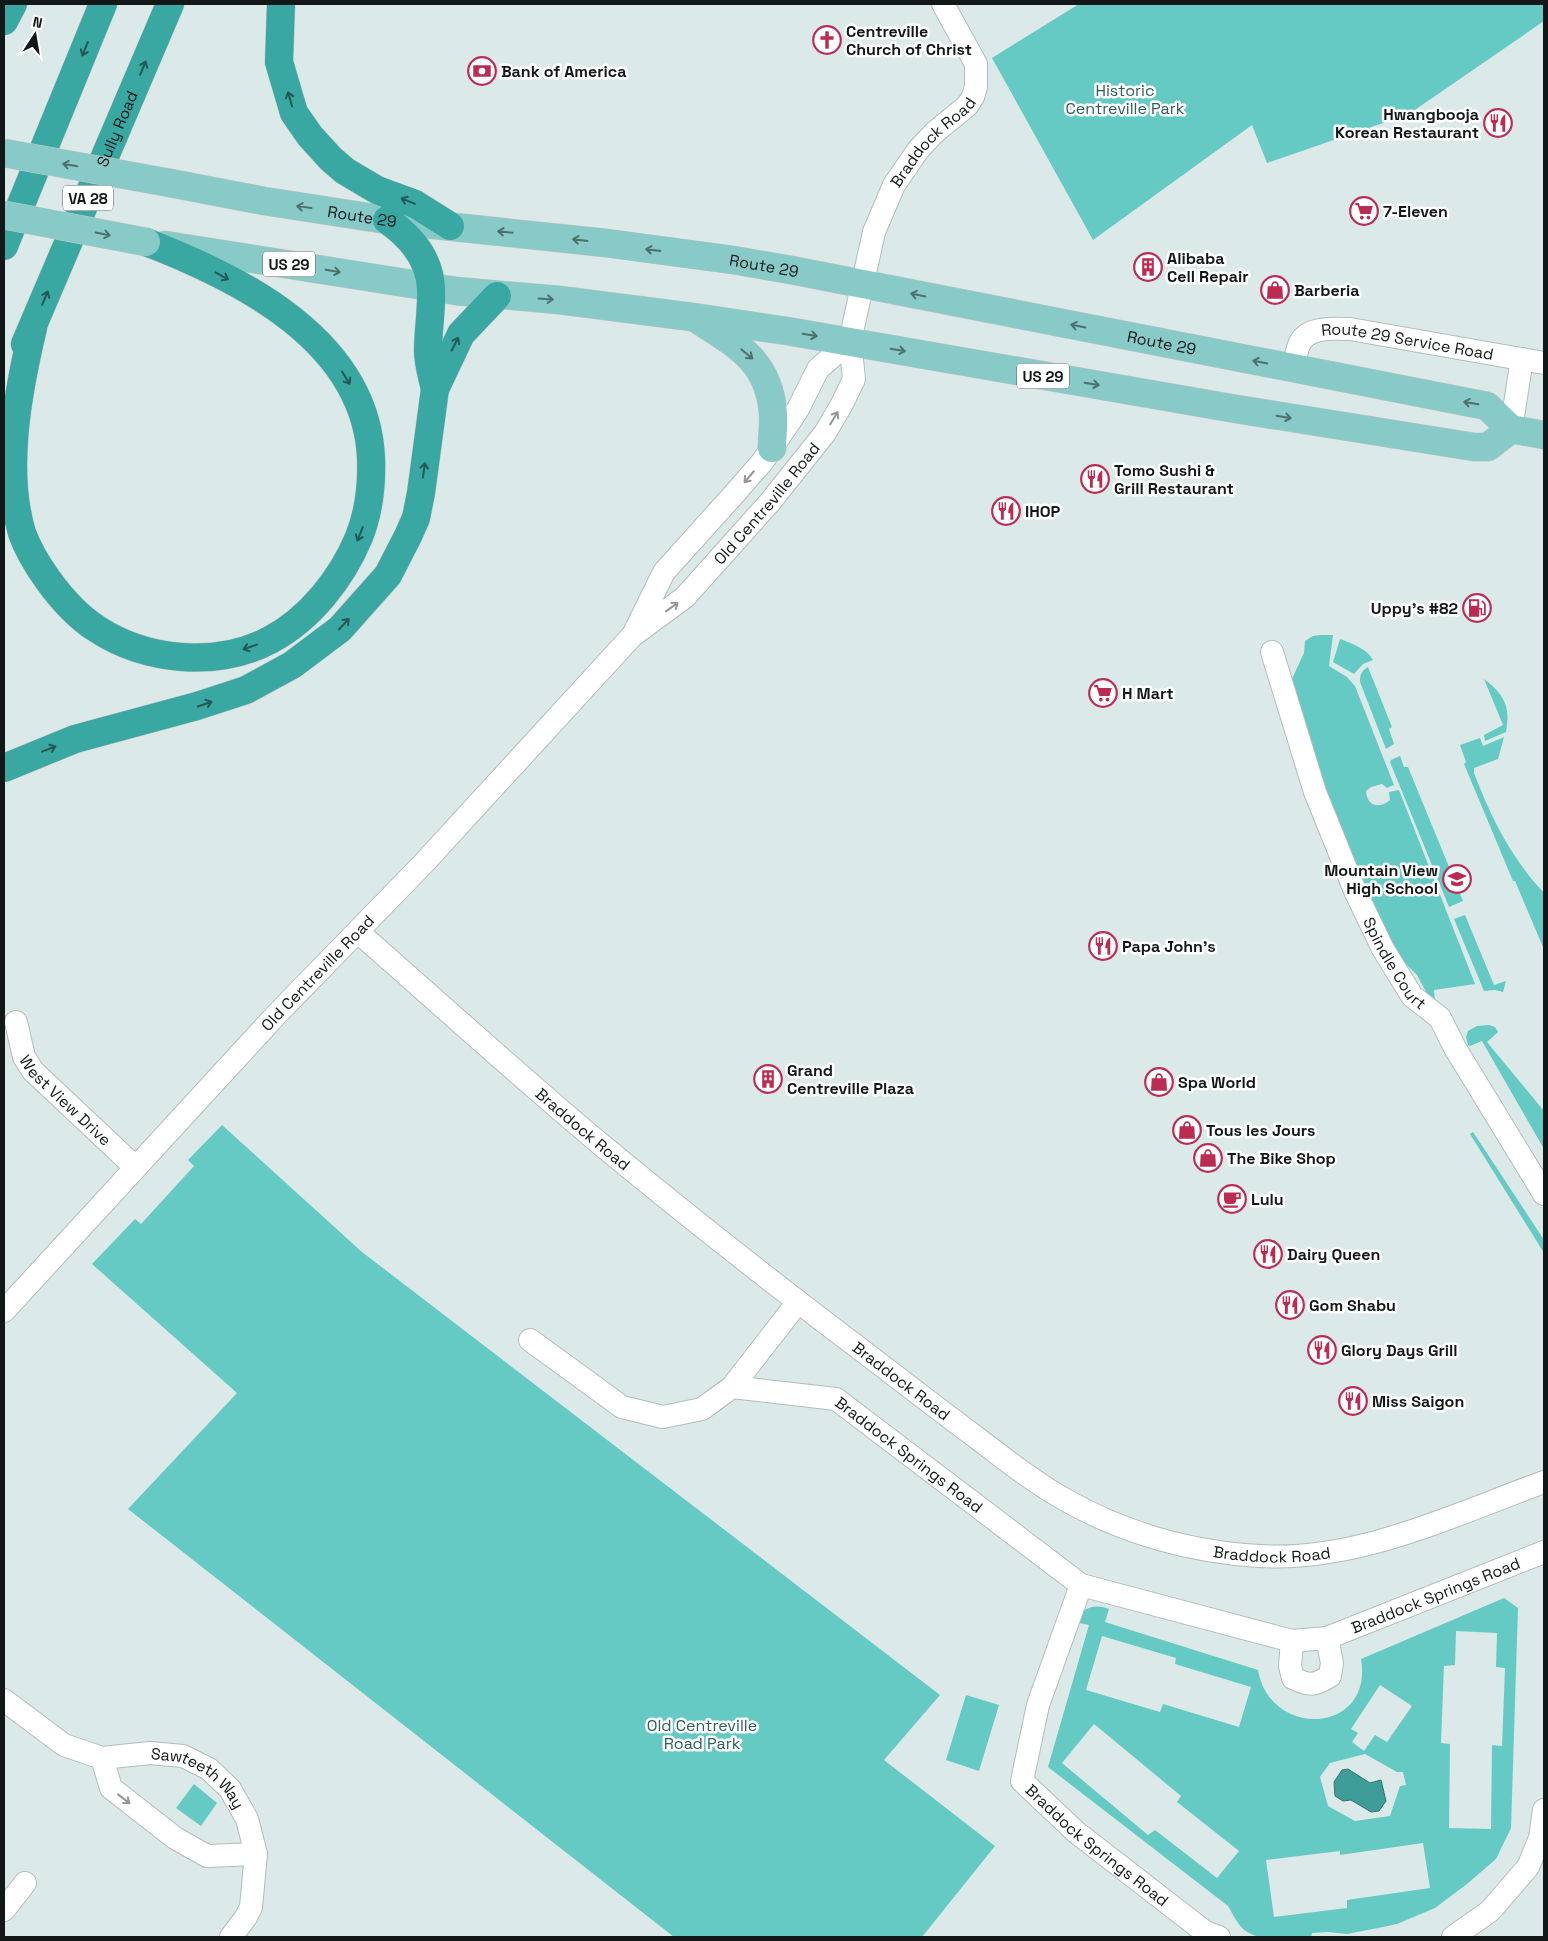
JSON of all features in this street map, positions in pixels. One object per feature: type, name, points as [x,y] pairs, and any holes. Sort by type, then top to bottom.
[{"type":"highway","points":[[4,21],[13,4]]},
{"type":"highway","points":[[4,246],[103,4]]},
{"type":"highway","name":"Sully Road","points":[[4,390],[33,328],[170,4]]},
{"type":"highway","points":[[280,4],[279,62],[294,114],[310,136],[345,171],[377,190],[415,204],[450,226]]},
{"type":"highway","points":[[387,220],[411,239],[422,256],[431,287],[428,353],[435,389]]},
{"type":"highway","points":[[33,328],[21,379],[15,424],[14,463],[16,498],[22,534],[36,563],[56,591],[75,611],[97,629],[124,643],[152,654],[207,658],[238,652],[269,641],[294,624],[335,581],[351,556],[363,527],[370,497],[371,468],[370,440],[361,408],[355,393],[338,366],[318,342],[289,317],[241,286],[211,270],[146,242]]},
{"type":"highway","points":[[4,768],[75,739],[197,706],[246,690],[292,665],[340,629],[388,574],[416,518],[435,389],[460,334],[497,296]]},
{"type":"main road","name":"Route 29","points":[[4,153],[264,201],[387,220],[733,260],[1487,406],[1511,429]]},
{"type":"main road","name":"US 29","points":[[4,215],[146,242],[431,287],[497,296],[559,300],[692,316],[850,341],[1236,409],[1474,447],[1488,447],[1511,429]]},
{"type":"main road","points":[[692,316],[753,359],[767,381],[773,413],[772,448]]},
{"type":"main road","points":[[1511,429],[1544,435]]},
{"type":"street","name":"Braddock Road","points":[[862,284],[874,232],[894,185],[918,150],[934,132],[967,106],[973,97],[976,86],[976,64],[943,4]]},
{"type":"street","name":"Old Centreville Road","points":[[4,1311],[277,1014],[358,932],[632,636],[686,597],[770,502],[825,433],[842,404],[854,378],[850,341],[862,284]]},
{"type":"street","name":"Route 29 Service Road","points":[[1294,369],[1299,343],[1310,333],[1327,329],[1350,329],[1533,361]]},
{"type":"street","name":"Old Centreville Road","points":[[632,636],[664,572],[736,492],[772,448],[798,409],[818,369],[850,341]]},
{"type":"street","points":[[1511,429],[1533,361]]},
{"type":"street","name":"Spindle Court","points":[[1272,652],[1315,792],[1355,891],[1383,949],[1412,996],[1440,1018],[1455,1048],[1544,1194]]},
{"type":"street","name":"Braddock Road","points":[[358,932],[597,1140],[798,1302],[1022,1473],[1064,1500],[1104,1519],[1162,1540],[1210,1551],[1258,1556],[1284,1556],[1344,1550],[1415,1529],[1544,1482]]},
{"type":"street","name":"West View Drive","points":[[16,1022],[24,1056],[33,1071],[135,1167]]},
{"type":"street","points":[[530,1340],[622,1407],[663,1417],[702,1409],[732,1387],[798,1302]]},
{"type":"street","name":"Braddock Springs Road","points":[[732,1387],[836,1399],[1081,1585],[1292,1642],[1327,1638],[1544,1552]]},
{"type":"street","name":"Braddock Springs Road","points":[[1081,1585],[1038,1706],[1022,1781],[1083,1838],[1205,1932],[1215,1936]]},
{"type":"street","points":[[1292,1642],[1290,1666],[1293,1678],[1305,1684],[1318,1684],[1330,1676],[1332,1663],[1327,1638]]},
{"type":"street","name":"Sawteeth Way","points":[[4,1700],[64,1745],[102,1758],[150,1752],[182,1756],[209,1769],[230,1789],[247,1819],[256,1854],[251,1907],[231,1937]]},
{"type":"street","points":[[102,1758],[111,1788],[175,1838],[207,1856],[256,1854]]},
{"type":"street","points":[[1453,1937],[1490,1911],[1528,1867],[1540,1838],[1544,1810]]},
{"type":"street","points":[[4,1910],[25,1883]]},
{"type":"green space","name":"Historic Centreville Park","points":[[1079,4],[1544,4],[1544,21],[1409,114],[1267,163],[1252,125],[1093,240],[992,58]]},
{"type":"green space","points":[[1333,635],[1329,666],[1347,677],[1355,686],[1394,785],[1387,788],[1382,784],[1371,787],[1366,791],[1367,796],[1371,803],[1382,805],[1390,800],[1389,792],[1399,790],[1475,984],[1434,990],[1435,1003],[1432,1003],[1417,975],[1400,958],[1384,932],[1336,819],[1318,771],[1290,683],[1304,653],[1305,641],[1313,636]]},
{"type":"green space","points":[[1340,639],[1363,649],[1373,660],[1363,664],[1354,674],[1333,662]]},
{"type":"green space","points":[[1368,667],[1392,727],[1389,729],[1394,744],[1386,749],[1360,682],[1361,673]]},
{"type":"green space","points":[[1484,679],[1497,690],[1507,708],[1506,732],[1485,741],[1484,735],[1503,725]]},
{"type":"green space","points":[[1504,737],[1498,759],[1474,768],[1474,773],[1487,805],[1503,836],[1532,880],[1544,893],[1543,947],[1464,764],[1466,762],[1460,745],[1480,738],[1483,746]]},
{"type":"green space","points":[[1400,756],[1404,767],[1408,767],[1463,901],[1449,907],[1390,762]]},
{"type":"green space","points":[[1465,915],[1494,985],[1506,981],[1503,992],[1495,990],[1484,991],[1454,919]]},
{"type":"green space","points":[[1489,1025],[1495,1027],[1498,1032],[1487,1042],[1544,1111],[1544,1149],[1482,1041],[1470,1046],[1468,1045],[1466,1037],[1468,1031],[1477,1026]]},
{"type":"green space","name":"Old Centreville Road Park","points":[[222,1125],[362,1252],[940,1695],[884,1760],[995,1846],[922,1937],[674,1937],[128,1509],[237,1393],[92,1264],[135,1219],[141,1224],[194,1166],[188,1160]]},
{"type":"green space","points":[[1473,1132],[1544,1240],[1544,1253],[1470,1134]]},
{"type":"green space","points":[[1504,1598],[1518,1608],[1511,1828],[1496,1859],[1467,1884],[1435,1908],[1397,1924],[1347,1934],[1312,1933],[1311,1937],[1261,1937],[1249,1933],[1244,1930],[1228,1906],[1048,1767],[1089,1625],[1079,1623],[1081,1612],[1088,1608],[1109,1609],[1105,1622],[1258,1670],[1266,1693],[1281,1708],[1299,1717],[1319,1719],[1337,1714],[1352,1702],[1361,1684],[1361,1659]],"holes":[[[1456,1631],[1497,1633],[1496,1667],[1505,1668],[1502,1746],[1492,1745],[1491,1829],[1449,1828],[1450,1744],[1441,1743],[1444,1666],[1455,1665]],[[1102,1636],[1176,1658],[1175,1664],[1251,1687],[1239,1727],[1163,1704],[1160,1712],[1086,1690]],[[1380,1685],[1412,1706],[1387,1742],[1375,1735],[1364,1751],[1352,1742],[1358,1733],[1351,1729]],[[1094,1724],[1181,1796],[1177,1802],[1239,1851],[1217,1878],[1155,1830],[1148,1835],[1062,1763]],[[1365,1754],[1397,1772],[1403,1772],[1406,1785],[1400,1786],[1390,1816],[1355,1821],[1328,1806],[1320,1777],[1330,1763]],[[1423,1843],[1430,1888],[1347,1900],[1347,1908],[1274,1917],[1266,1860],[1340,1851],[1340,1855]]]},
{"type":"green space","points":[[966,1695],[999,1705],[979,1771],[946,1760]]},
{"type":"green space","points":[[194,1784],[217,1803],[201,1826],[176,1808]]},
{"type":"shaded area","points":[[1348,1769],[1370,1783],[1381,1780],[1386,1801],[1379,1811],[1371,1812],[1351,1800],[1343,1801],[1335,1796],[1334,1782],[1342,1770]]},
{"type":"place","name":"Centreville Church of Christ","points":[[827,40]]},
{"type":"place","name":"Bank of America","points":[[482,71]]},
{"type":"place","name":"Hwangbooja Korean Restaurant","points":[[1498,123]]},
{"type":"place","name":"7-Eleven","points":[[1364,211]]},
{"type":"place","name":"Alibaba Cell Repair","points":[[1148,267]]},
{"type":"place","name":"Barberia","points":[[1275,290]]},
{"type":"place","name":"Tomo Sushi & Grill Restaurant","points":[[1095,479]]},
{"type":"place","name":"IHOP","points":[[1006,511]]},
{"type":"place","name":"Uppy's #82","points":[[1477,608]]},
{"type":"place","name":"H Mart","points":[[1103,693]]},
{"type":"place","name":"Mountain View High School","points":[[1457,879]]},
{"type":"place","name":"Papa John's","points":[[1103,946]]},
{"type":"place","name":"Grand Centreville Plaza","points":[[768,1079]]},
{"type":"place","name":"Spa World","points":[[1159,1082]]},
{"type":"place","name":"Tous les Jours","points":[[1187,1130]]},
{"type":"place","name":"The Bike Shop","points":[[1208,1158]]},
{"type":"place","name":"Lulu","points":[[1232,1199]]},
{"type":"place","name":"Dairy Queen","points":[[1268,1254]]},
{"type":"place","name":"Gom Shabu","points":[[1290,1305]]},
{"type":"place","name":"Glory Days Grill","points":[[1322,1350]]},
{"type":"place","name":"Miss Saigon","points":[[1353,1401]]}]
